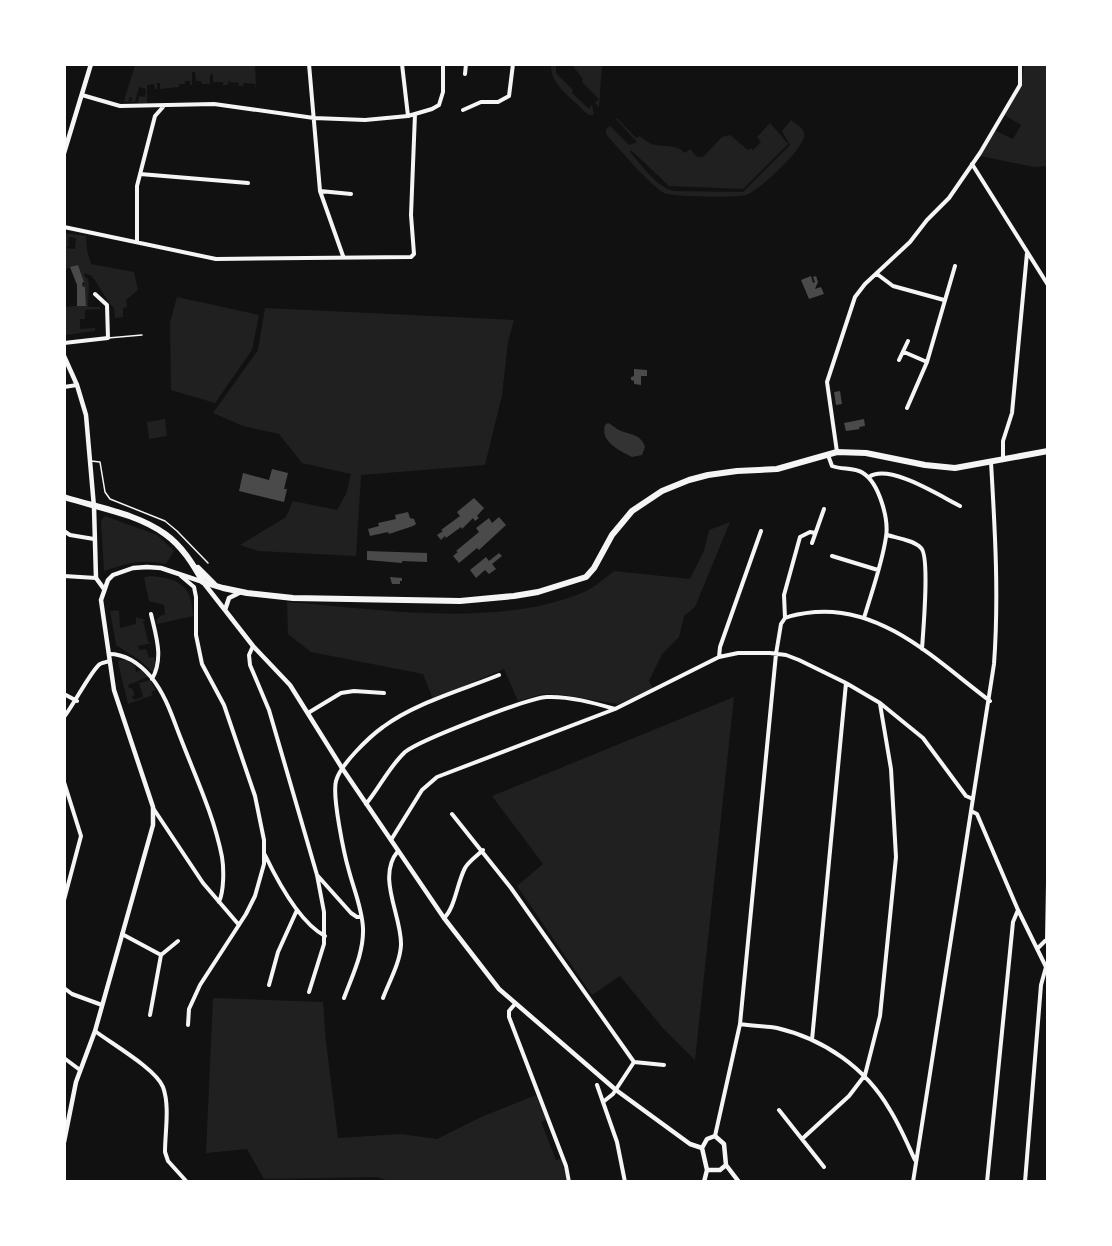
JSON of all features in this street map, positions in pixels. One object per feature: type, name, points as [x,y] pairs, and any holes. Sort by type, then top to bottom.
[{"type":"main road","points":[[190,559],[203,582],[241,592],[293,598],[460,601],[487,599],[538,592],[581,580],[589,574],[612,535],[627,516],[665,490],[708,475],[777,469],[837,452],[866,453],[925,465],[955,468],[1047,451]]},
{"type":"main road","points":[[64,496],[94,507],[127,515],[151,525],[166,535],[217,586]]},
{"type":"street","points":[[64,153],[91,64]]},
{"type":"street","points":[[309,64],[320,191],[343,256]]},
{"type":"street","points":[[402,64],[408,116]]},
{"type":"street","points":[[82,95],[120,106],[214,104],[314,118],[365,120],[408,116],[439,105],[443,92],[443,64]]},
{"type":"street","points":[[465,74],[466,64]]},
{"type":"street","points":[[463,110],[481,102],[498,102],[509,96],[513,64]]},
{"type":"street","points":[[837,452],[827,382],[855,297],[949,198],[1020,85],[1020,64]]},
{"type":"street","points":[[137,241],[137,186],[155,116],[164,106]]},
{"type":"street","points":[[64,226],[216,259],[411,257],[414,255],[411,215],[415,114]]},
{"type":"street","points":[[972,164],[1047,285]]},
{"type":"street","points":[[140,174],[248,183]]},
{"type":"street","points":[[320,191],[351,194]]},
{"type":"street","points":[[1003,460],[1003,441],[1012,412],[1027,254]]},
{"type":"street","points":[[907,408],[927,362],[955,266]]},
{"type":"street","points":[[876,274],[893,285],[944,300]]},
{"type":"street","points":[[64,343],[108,338],[107,305],[94,294]]},
{"type":"street","points":[[899,360],[908,341]]},
{"type":"street","points":[[904,352],[927,362]]},
{"type":"street","points":[[64,356],[77,385],[86,415],[94,507],[96,578],[104,589]]},
{"type":"street","points":[[64,387],[77,385]]},
{"type":"street","points":[[828,454],[832,466],[862,471],[869,477],[880,496],[886,535],[864,618]]},
{"type":"street","points":[[913,1182],[990,701],[997,618],[991,462]]},
{"type":"street","points":[[869,477],[877,473],[891,475],[960,506]]},
{"type":"street","points":[[812,543],[824,509]]},
{"type":"street","points":[[64,531],[70,535],[94,539]]},
{"type":"street","points":[[719,657],[720,647],[761,531]]},
{"type":"street","points":[[715,1136],[740,1024],[776,654],[781,624],[785,618],[784,594],[800,537],[810,532],[815,533]]},
{"type":"street","points":[[886,535],[921,547],[925,553],[922,650]]},
{"type":"street","points":[[832,556],[878,570]]},
{"type":"street","points":[[239,925],[190,865],[153,807],[114,690],[101,609],[104,589],[113,575],[133,568],[154,567],[203,582],[253,646],[290,686],[342,768],[444,918],[499,989],[616,1090],[690,1144],[702,1148]]},
{"type":"street","points":[[175,572],[194,587],[196,635],[202,664],[224,705],[255,796],[265,854],[259,886],[246,914],[200,985],[189,1008],[188,1025]]},
{"type":"street","points":[[64,576],[96,578]]},
{"type":"street","points":[[225,611],[229,598],[241,592]]},
{"type":"street","points":[[785,618],[802,613],[834,611],[864,618],[893,630],[990,701]]},
{"type":"street","points":[[151,614],[159,652],[159,663],[152,679]]},
{"type":"street","points":[[253,646],[249,655],[250,665],[269,710],[317,875],[324,912],[324,944],[309,992]]},
{"type":"street","points":[[391,841],[422,790],[436,777],[615,709],[719,657],[751,653],[776,654],[799,660],[846,683],[880,704],[923,738],[966,796],[973,799]]},
{"type":"street","points":[[108,654],[127,657],[152,679],[167,704],[213,818],[223,860],[222,896],[219,902]]},
{"type":"street","points":[[64,717],[77,701],[95,669],[100,663],[109,661]]},
{"type":"street","points":[[344,998],[363,945],[361,917],[355,886],[349,871],[335,797],[335,783],[342,768],[383,727],[417,708],[499,675]]},
{"type":"street","points":[[812,1040],[846,683]]},
{"type":"street","points":[[308,713],[341,693],[354,691],[384,693]]},
{"type":"street","points":[[64,694],[77,701]]},
{"type":"street","points":[[366,804],[405,752],[423,741],[512,707],[547,697],[598,704],[615,709]]},
{"type":"street","points":[[802,1139],[849,1096],[865,1075],[880,1016],[897,857],[891,769],[880,704]]},
{"type":"street","points":[[64,782],[81,836],[64,900]]},
{"type":"street","points":[[64,1142],[67,1118],[95,1031],[153,825],[153,807]]},
{"type":"street","points":[[971,811],[977,814],[1018,910],[1047,969],[1041,985],[1024,1182]]},
{"type":"street","points":[[452,814],[512,888],[634,1062],[664,1065]]},
{"type":"street","points":[[444,918],[450,913],[466,866],[483,850]]},
{"type":"street","points":[[383,998],[401,946],[391,888],[390,866],[392,857],[398,851]]},
{"type":"street","points":[[265,854],[276,878],[297,910],[325,936]]},
{"type":"street","points":[[317,875],[351,913],[361,917]]},
{"type":"street","points":[[1038,948],[1047,939],[1047,884]]},
{"type":"street","points":[[269,985],[278,952],[297,910]]},
{"type":"street","points":[[987,1182],[1013,922],[1018,910]]},
{"type":"street","points":[[122,934],[162,955]]},
{"type":"street","points":[[150,1015],[162,955],[178,941]]},
{"type":"street","points":[[64,988],[72,994],[102,1005]]},
{"type":"street","points":[[515,1004],[509,1011],[509,1017],[566,1166],[569,1182]]},
{"type":"street","points":[[740,1024],[777,1028],[812,1040],[845,1059],[865,1075],[890,1109],[915,1161]]},
{"type":"street","points":[[95,1031],[154,1073],[163,1086],[166,1099],[165,1152],[168,1161],[187,1182]]},
{"type":"street","points":[[64,1058],[81,1070]]},
{"type":"street","points":[[603,1102],[616,1090],[634,1062]]},
{"type":"street","points":[[597,1085],[617,1142],[625,1182]]},
{"type":"street","points":[[779,1110],[824,1167]]},
{"type":"street","points":[[704,1182],[707,1170],[702,1148],[707,1139],[715,1136]]},
{"type":"street","points":[[715,1136],[724,1144],[726,1165],[738,1182]]},
{"type":"street","points":[[707,1170],[720,1170],[726,1165]]},
{"type":"lane","points":[[108,338],[142,335]]},
{"type":"lane","points":[[90,460],[100,462],[105,492],[110,499],[165,521],[208,563]]},
{"type":"shaded area","points":[[135,65],[255,65],[256,87],[255,84],[244,83],[243,86],[239,86],[239,83],[230,82],[230,79],[227,85],[223,85],[223,82],[213,82],[213,74],[210,75],[210,84],[202,84],[201,81],[196,81],[195,72],[192,72],[192,85],[190,81],[185,81],[185,84],[179,84],[179,87],[160,89],[160,83],[157,83],[157,89],[155,89],[154,84],[147,85],[147,103],[138,103],[139,96],[145,97],[146,89],[139,87],[135,102],[131,102],[130,97],[128,102],[124,101]]},
{"type":"shaded area","points":[[551,65],[556,65],[556,73],[573,90],[572,93],[589,109],[592,105],[594,115],[585,112],[563,91],[554,79]]},
{"type":"shaded area","points":[[572,65],[602,65],[599,107],[595,103],[599,99],[582,82],[583,79]]},
{"type":"shaded area","points":[[1024,65],[1047,65],[1047,166],[1034,167],[980,156],[994,130],[1013,139],[1021,125],[1004,115],[1021,85]]},
{"type":"shaded area","points":[[617,118],[636,138],[640,136],[658,146],[674,147],[685,153],[690,149],[697,157],[703,157],[722,137],[730,135],[748,150],[751,148],[753,150],[761,142],[757,137],[770,123],[788,144],[743,189],[669,186],[631,150],[630,152],[655,180],[674,191],[743,192],[790,145],[782,131],[791,120],[802,129],[804,137],[796,151],[779,170],[746,195],[718,197],[679,195],[664,193],[658,189],[606,134],[606,129],[610,126],[629,145],[637,142]]},
{"type":"shaded area","points":[[65,233],[86,236],[91,264],[134,272],[138,290],[126,300],[127,307],[123,308],[123,317],[115,318],[114,308],[92,276],[84,273],[89,283],[88,307],[100,307],[100,309],[85,310],[85,319],[80,319],[80,329],[95,328],[95,331],[66,335],[65,307],[86,305],[84,282],[78,265],[65,269],[65,248],[75,249],[76,238],[69,237],[68,247],[65,247]]},
{"type":"shaded area","points":[[177,297],[259,315],[252,350],[215,403],[171,390],[170,323]]},
{"type":"shaded area","points":[[265,308],[514,320],[508,342],[502,395],[485,465],[361,475],[356,556],[258,551],[240,545],[286,517],[293,501],[337,510],[346,494],[351,474],[302,463],[279,434],[243,426],[213,413],[258,350]]},
{"type":"shaded area","points":[[165,419],[167,436],[149,439],[147,422]]},
{"type":"shaded area","points":[[608,423],[640,439],[645,447],[642,455],[632,457],[612,445],[604,431]]},
{"type":"shaded area","points":[[105,516],[157,535],[174,551],[166,564],[134,563],[104,571],[101,521]]},
{"type":"shaded area","points":[[730,522],[695,607],[684,616],[679,637],[662,654],[649,681],[653,689],[618,704],[564,695],[542,694],[518,701],[504,669],[433,699],[423,674],[311,652],[288,634],[287,602],[399,612],[476,613],[514,610],[550,603],[588,590],[614,571],[690,579],[704,551],[709,530]]},
{"type":"shaded area","points":[[144,577],[170,579],[183,586],[190,598],[193,616],[157,624],[156,621],[160,616],[165,614],[164,605],[149,601]]},
{"type":"shaded area","points":[[119,610],[120,628],[136,624],[136,617],[146,620],[143,621],[148,642],[152,643],[138,646],[139,650],[146,649],[149,658],[154,657],[156,662],[154,671],[116,645],[110,611]]},
{"type":"shaded area","points":[[119,660],[126,660],[135,665],[136,672],[141,670],[148,677],[128,685],[135,695],[132,696],[134,700],[143,697],[139,683],[150,680],[156,690],[151,692],[153,695],[128,704]]},
{"type":"shaded area","points":[[734,697],[695,1060],[662,1027],[620,976],[592,995],[517,886],[543,864],[492,796]]},
{"type":"shaded area","points":[[213,998],[323,1002],[338,1138],[401,1134],[437,1139],[481,1117],[536,1095],[546,1120],[541,1122],[556,1160],[561,1159],[567,1181],[390,1182],[378,1177],[264,1179],[247,1149],[206,1153]]},
{"type":"building","points":[[78,265],[84,282],[83,287],[85,287],[86,306],[77,306],[77,285],[70,267]]},
{"type":"building","points":[[811,276],[813,283],[815,282],[813,277],[816,276],[818,282],[815,289],[821,287],[824,294],[809,299],[801,280]]},
{"type":"building","points":[[634,369],[647,370],[647,376],[641,376],[641,385],[634,384],[631,380],[634,376]]},
{"type":"building","points":[[840,391],[842,404],[836,405],[834,392]]},
{"type":"building","points":[[864,419],[865,426],[846,431],[844,423]]},
{"type":"building","points":[[272,469],[288,473],[284,502],[239,491],[243,473],[269,480]]},
{"type":"building","points":[[474,498],[484,508],[477,516],[479,518],[475,521],[473,518],[462,529],[461,527],[441,540],[437,535],[460,516],[457,512]]},
{"type":"building","points":[[408,512],[416,524],[413,526],[389,534],[388,532],[370,536],[368,529],[379,526],[378,523],[396,519],[395,515]]},
{"type":"building","points":[[499,517],[506,525],[479,550],[477,548],[459,563],[453,556],[479,532],[476,528],[489,518],[492,523]]},
{"type":"building","points":[[367,551],[427,553],[427,562],[402,561],[402,563],[367,560]]},
{"type":"building","points":[[499,553],[502,556],[492,564],[496,569],[489,574],[485,570],[476,578],[470,570],[486,557],[489,561]]},
{"type":"building","points":[[390,577],[402,578],[402,581],[400,584],[392,584]]}]
